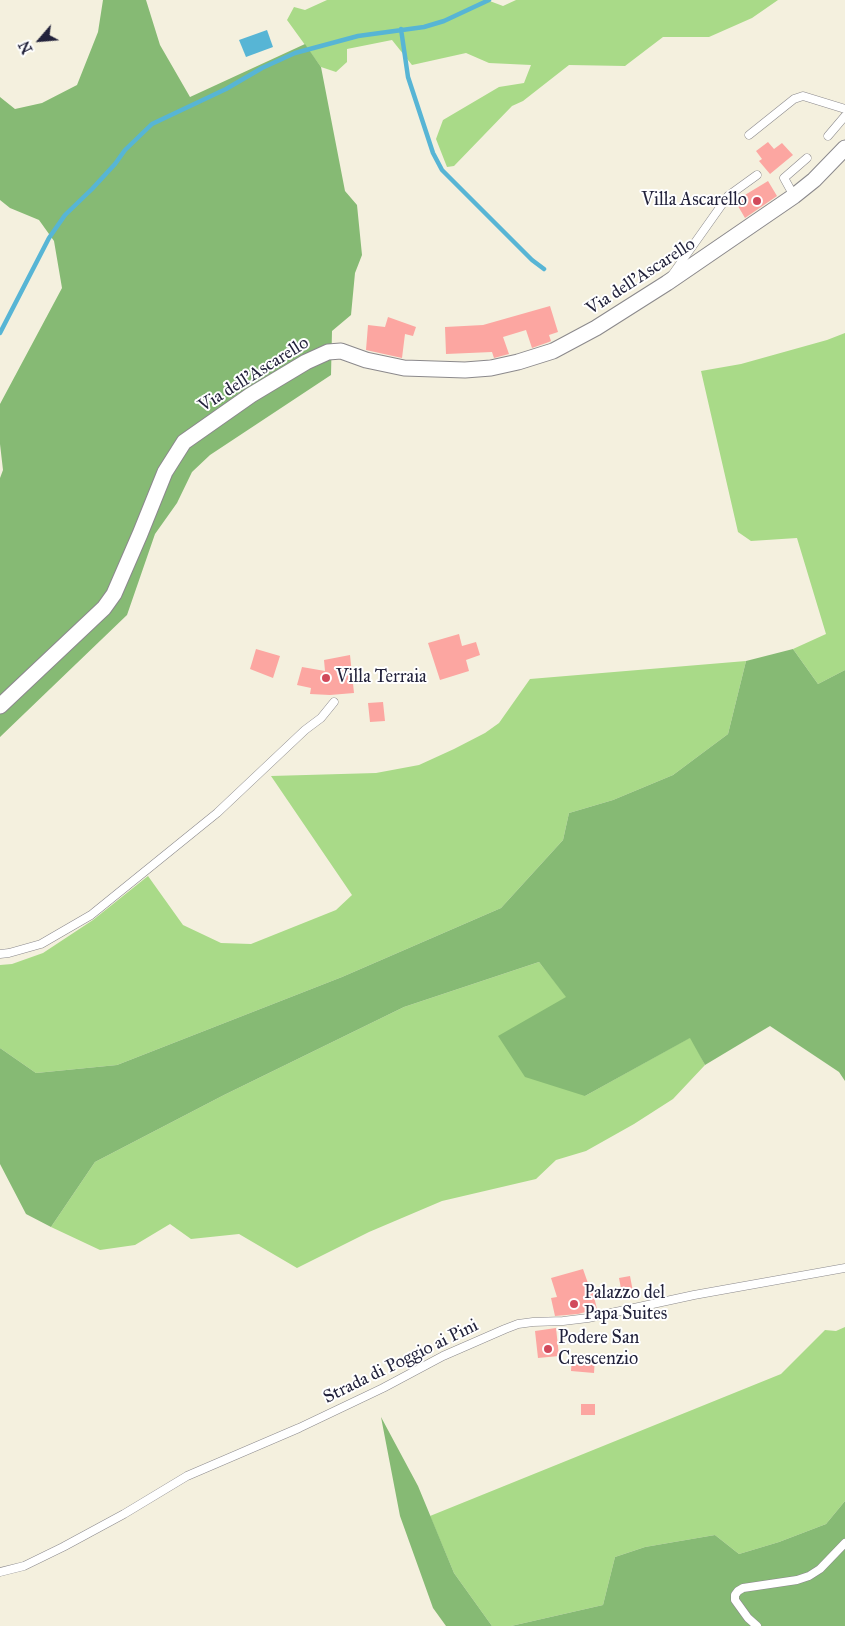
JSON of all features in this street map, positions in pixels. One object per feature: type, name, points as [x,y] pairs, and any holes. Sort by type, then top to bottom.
[{"type":"street","name":"Via dell'Ascarello","points":[[0,706],[104,608],[114,594],[165,472],[184,442],[252,395],[306,362],[328,352],[342,351],[366,360],[404,368],[465,370],[491,368],[553,352],[596,328],[667,283],[794,196],[814,180],[845,148]]},
{"type":"lane","points":[[749,135],[794,99],[803,96],[845,109]]},
{"type":"lane","points":[[828,136],[845,116]]},
{"type":"lane","points":[[794,196],[784,178],[807,158]]},
{"type":"lane","points":[[667,283],[728,196],[757,175]]},
{"type":"lane","points":[[0,954],[41,944],[91,915],[217,813],[305,730],[321,718],[334,702]]},
{"type":"lane","name":"Strada di Poggio ai Pini","points":[[0,1572],[24,1566],[64,1547],[187,1476],[299,1428],[384,1388],[443,1356],[518,1324],[588,1318],[694,1295],[845,1268]]},
{"type":"lane","points":[[757,1626],[748,1618],[735,1600],[735,1595],[738,1591],[743,1588],[798,1580],[809,1576],[826,1564],[845,1543]]},
{"type":"green space","points":[[103,0],[146,0],[160,45],[190,97],[305,44],[321,67],[345,191],[357,205],[362,255],[355,273],[351,315],[332,331],[331,375],[210,455],[192,472],[177,503],[155,534],[127,615],[0,737],[0,478],[3,470],[0,444],[0,404],[62,288],[54,241],[39,220],[10,208],[0,200],[0,97],[15,109],[42,103],[77,85],[98,32]]},
{"type":"green space","points":[[327,0],[487,0],[503,6],[516,0],[778,0],[752,18],[709,37],[663,37],[625,66],[569,65],[523,101],[512,106],[454,166],[447,167],[436,139],[443,120],[499,87],[524,83],[531,65],[489,63],[466,53],[412,65],[392,40],[347,49],[347,62],[336,72],[321,67],[287,20],[294,7],[305,10]]},
{"type":"green space","points":[[845,333],[845,670],[818,684],[793,649],[826,634],[797,538],[751,541],[738,532],[701,371],[741,364],[827,340]]},
{"type":"green space","points":[[793,649],[818,684],[845,670],[845,1081],[839,1072],[770,1026],[705,1065],[690,1038],[585,1096],[525,1077],[498,1036],[566,997],[539,962],[404,1007],[224,1095],[95,1162],[51,1227],[26,1214],[0,1164],[0,1048],[36,1073],[117,1065],[342,977],[501,908],[563,840],[569,813],[613,800],[673,775],[728,734],[746,661]]},
{"type":"green space","points":[[746,661],[728,734],[673,775],[613,800],[569,813],[563,840],[501,908],[342,977],[117,1065],[36,1073],[0,1048],[0,965],[12,964],[43,953],[93,920],[148,876],[183,925],[221,943],[251,944],[336,910],[352,895],[271,776],[376,773],[419,765],[485,733],[499,723],[530,679]]},
{"type":"green space","points":[[539,962],[567,997],[585,1096],[691,1037],[705,1065],[673,1099],[586,1151],[556,1160],[536,1179],[442,1201],[369,1232],[297,1268],[239,1234],[191,1239],[170,1224],[135,1245],[100,1250],[51,1227],[95,1162],[224,1095],[404,1007]]},
{"type":"green space","points":[[845,1327],[845,1501],[826,1524],[779,1542],[739,1554],[715,1535],[645,1547],[615,1557],[603,1605],[511,1626],[492,1626],[454,1573],[430,1516],[781,1374],[825,1330],[836,1331]]},
{"type":"green space","points":[[381,1417],[418,1486],[454,1573],[492,1626],[446,1626],[433,1608],[400,1516]]},
{"type":"green space","points":[[845,1501],[845,1626],[511,1626],[603,1605],[615,1557],[645,1547],[715,1535],[739,1554],[779,1542],[826,1524]]},
{"type":"water","points":[[267,30],[273,47],[246,57],[239,40]]},
{"type":"building","points":[[768,142],[774,149],[782,143],[793,155],[770,174],[759,161],[762,159],[756,151]]},
{"type":"building","name":"Villa Ascarello","points":[[768,181],[777,196],[745,218],[735,201]]},
{"type":"building","points":[[550,306],[558,332],[549,335],[551,341],[549,342],[532,348],[526,330],[503,337],[509,354],[494,358],[492,352],[446,354],[445,327],[483,325]]},
{"type":"building","points":[[388,317],[416,327],[413,336],[405,334],[402,358],[366,350],[368,325],[385,327]]},
{"type":"building","points":[[459,634],[462,646],[476,642],[480,655],[466,660],[469,671],[440,680],[428,643]]},
{"type":"building","points":[[256,649],[280,656],[273,678],[250,669]]},
{"type":"building","name":"Villa Terraia","points":[[350,655],[354,693],[310,694],[311,688],[297,685],[302,667],[325,671],[324,660]]},
{"type":"building","points":[[383,702],[385,721],[370,722],[368,703]]},
{"type":"building","points":[[583,1269],[590,1289],[592,1289],[597,1309],[578,1314],[555,1316],[551,1298],[557,1297],[551,1278]]},
{"type":"building","points":[[630,1276],[634,1297],[623,1299],[619,1278]]},
{"type":"building","name":"Podere San Crescenzio","points":[[556,1328],[559,1356],[538,1358],[535,1331]]},
{"type":"building","points":[[572,1355],[595,1357],[594,1373],[571,1371]]},
{"type":"building","points":[[581,1404],[595,1404],[595,1415],[581,1415]]},
{"type":"waterway","points":[[0,333],[49,238],[65,215],[92,189],[125,150],[152,124],[226,89],[262,68],[295,53],[358,36],[424,27],[444,21],[489,0]]},
{"type":"waterway","points":[[401,29],[408,77],[433,153],[442,170],[532,260],[544,269]]},
{"type":"place","name":"Villa Ascarello","points":[[757,201]]},
{"type":"place","name":"Villa Terraia","points":[[326,678]]},
{"type":"place","name":"Palazzo del Papa Suites","points":[[574,1304]]},
{"type":"place","name":"Podere San Crescenzio","points":[[548,1349]]}]
